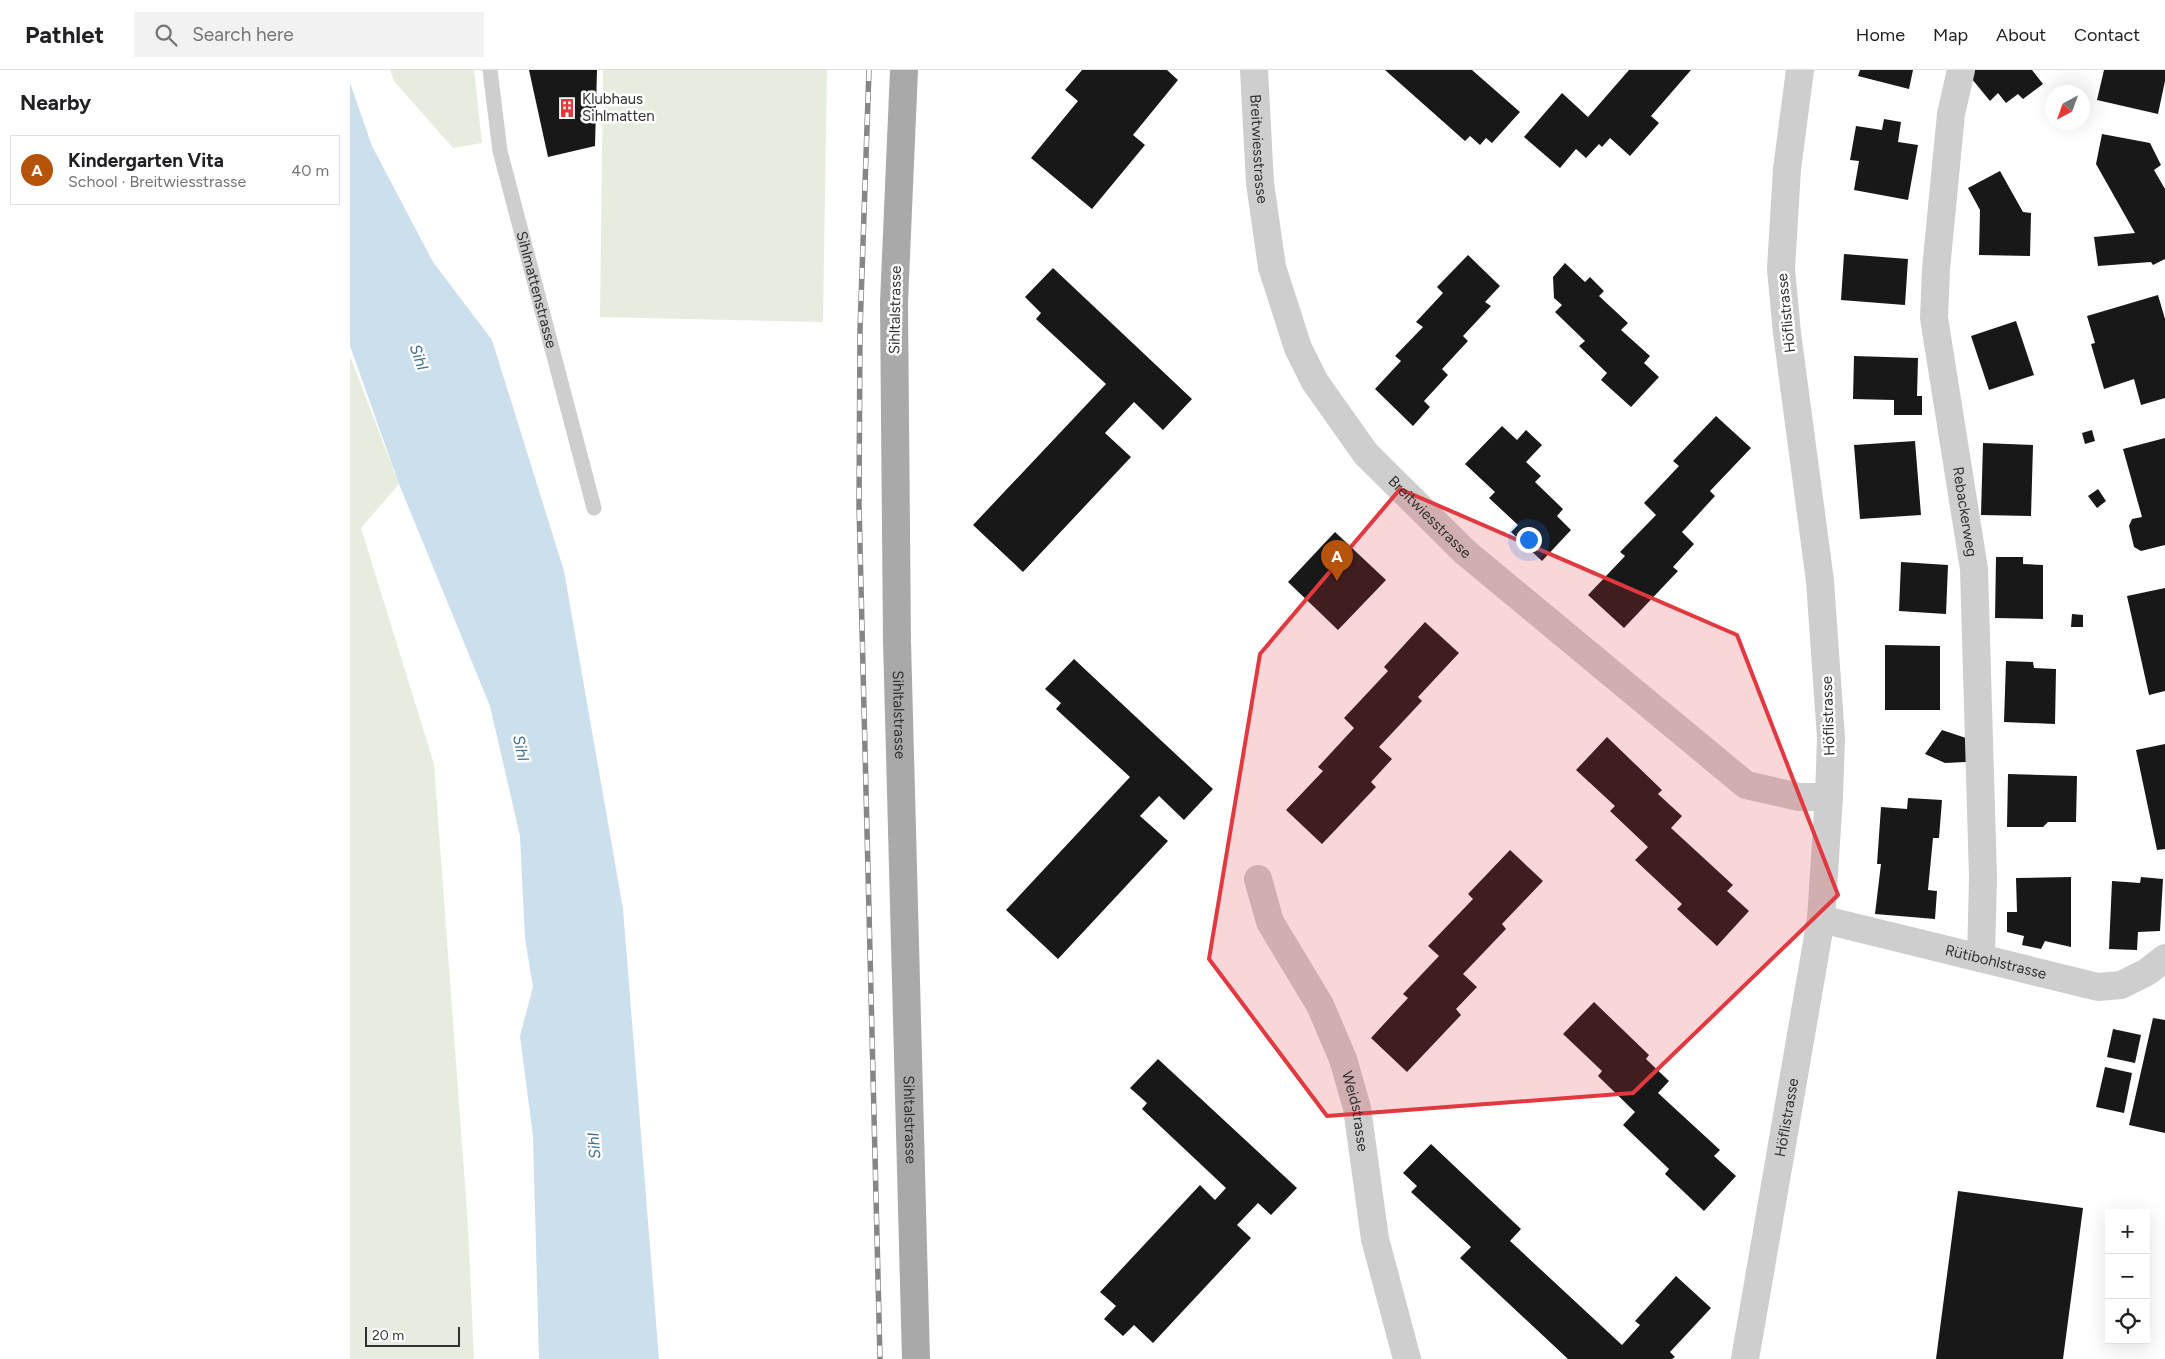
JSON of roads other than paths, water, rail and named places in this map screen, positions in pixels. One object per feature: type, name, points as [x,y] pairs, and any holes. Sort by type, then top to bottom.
[{"type":"main road","name":"Sihltalstrasse","points":[[904,70],[894,303],[897,611],[916,1359]]},
{"type":"street","name":"Breitwiesstrasse","points":[[1254,70],[1260,183],[1272,267],[1298,348],[1315,382],[1366,454],[1465,552],[1746,785],[1799,797],[1829,798]]},
{"type":"street","name":"Höflistrasse","points":[[1745,1359],[1821,919],[1829,798],[1831,738],[1820,581],[1787,333],[1781,269],[1787,170],[1800,70]]},
{"type":"street","name":"Rebackerweg","points":[[1961,70],[1951,114],[1936,269],[1934,318],[1974,569],[1983,878],[1981,958]]},
{"type":"street","name":"Weidstrasse","points":[[1258,879],[1270,922],[1320,1005],[1343,1059],[1357,1108],[1375,1239],[1407,1359]]},
{"type":"street","name":"Rütibohlstrasse","points":[[1821,919],[2098,987],[2121,985],[2147,972],[2165,958]]},
{"type":"lane","name":"Sihlmattenstrasse","points":[[490,70],[500,151],[594,508]]},
{"type":"water","name":"Sihl","points":[[350,83],[372,146],[433,262],[492,340],[564,571],[623,909],[659,1359],[539,1359],[533,1136],[520,1036],[533,987],[525,939],[520,836],[490,706],[399,484],[350,346]]},
{"type":"railway","points":[[869,70],[860,330],[859,505],[880,1359]]},
{"type":"place","name":"Klubhaus Sihlmatten","points":[[567,108]]},
{"type":"place","name":"Kindergarten Vita","points":[[1337,581]]}]
